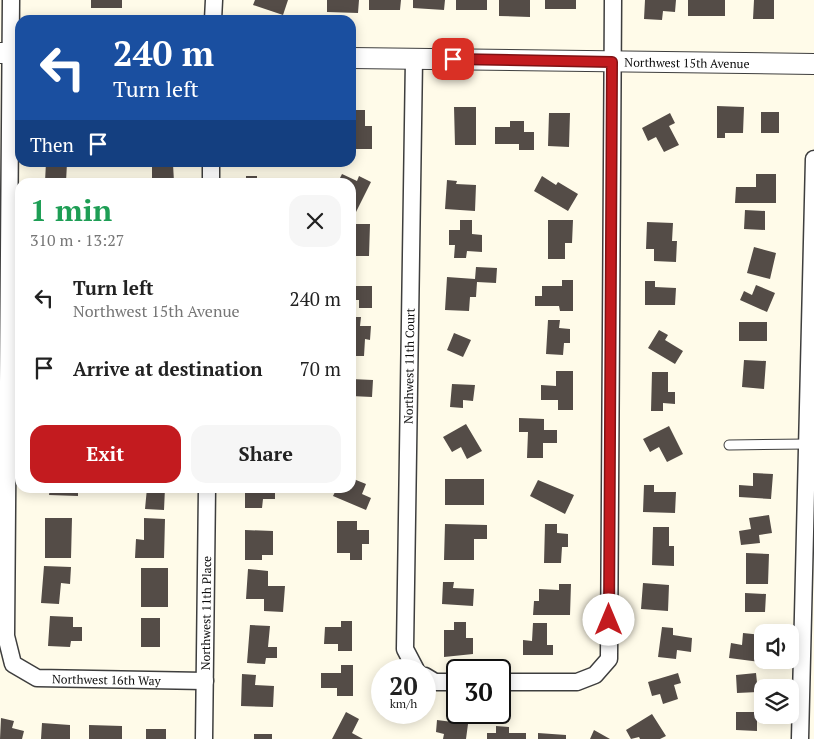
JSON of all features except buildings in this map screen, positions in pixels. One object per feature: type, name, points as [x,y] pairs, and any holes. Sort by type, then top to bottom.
[{"type":"street","points":[[10,53],[11,0]]},
{"type":"street","points":[[213,15],[214,0]]},
{"type":"street","points":[[511,682],[577,682],[595,675],[609,658],[613,0]]},
{"type":"street","name":"Northwest 16th Way","points":[[10,53],[6,636],[14,664],[37,678],[205,680]]},
{"type":"street","name":"Northwest 15th Avenue","points":[[356,58],[814,64]]},
{"type":"street","name":"Northwest 11th Court","points":[[410,659],[405,650],[414,59]]},
{"type":"street","points":[[800,739],[810,517],[807,444],[814,159]]},
{"type":"street","name":"Northwest 11th Place","points":[[204,739],[207,493]]},
{"type":"lane","points":[[729,445],[807,444]]},
{"type":"route","points":[[453,59],[612,62],[609,620]]}]
